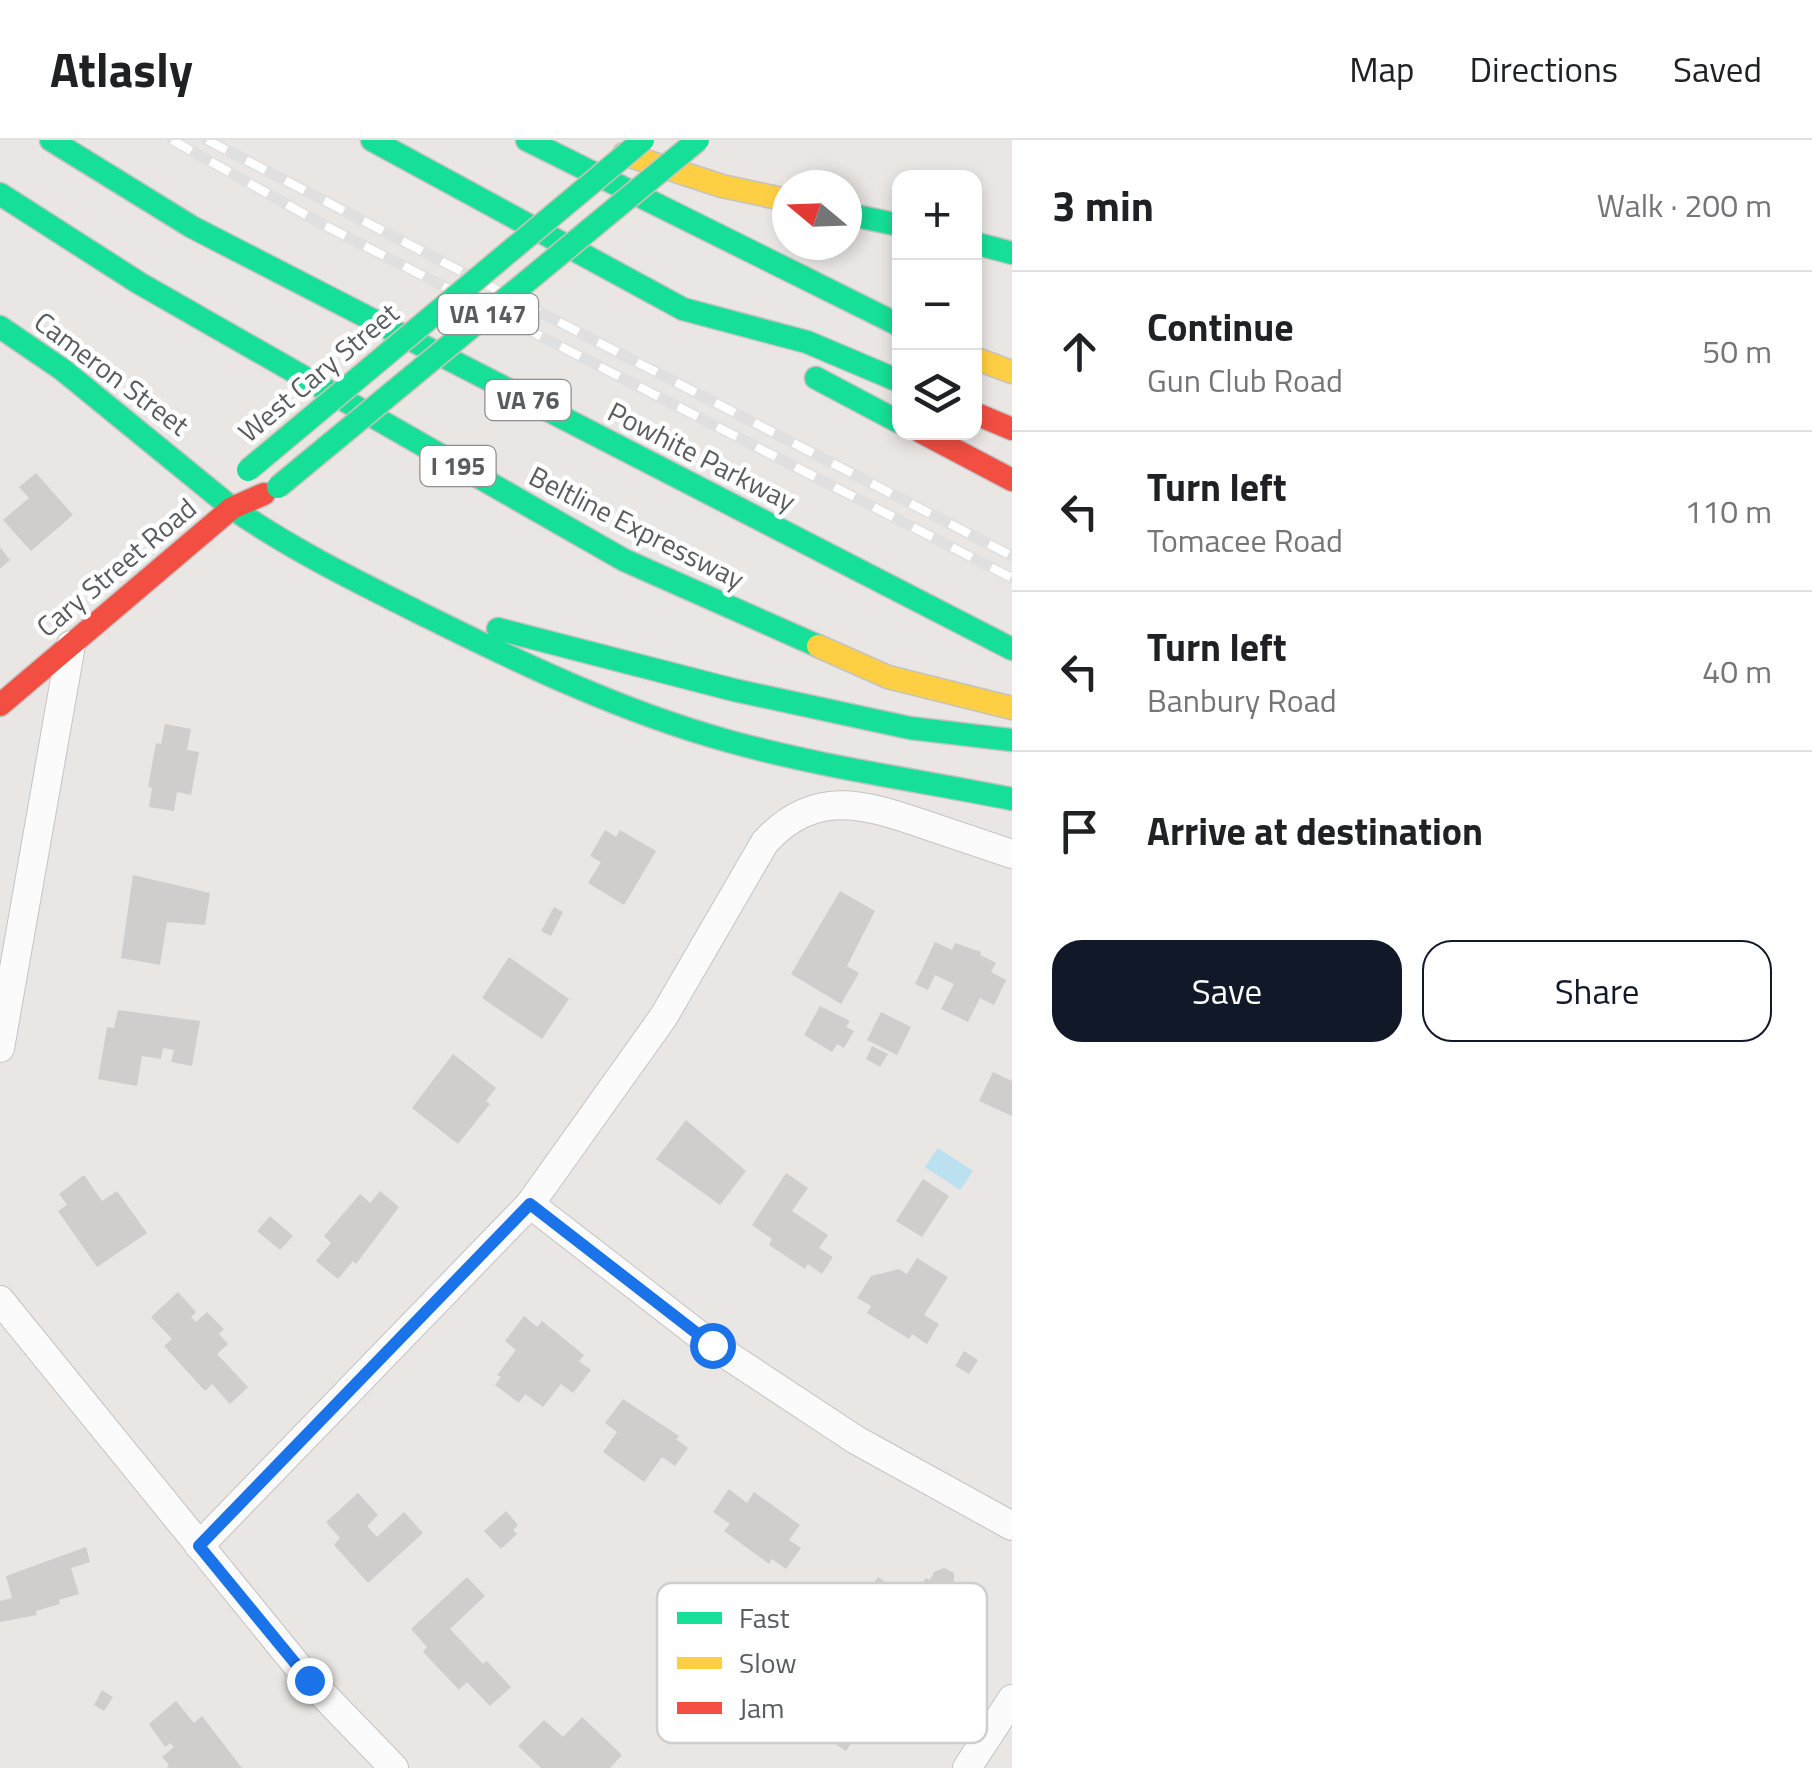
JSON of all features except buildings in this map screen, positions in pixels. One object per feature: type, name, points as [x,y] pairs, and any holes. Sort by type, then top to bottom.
[{"type":"main road","name":"Powhite Parkway","points":[[51,140],[192,227],[1012,649]]},
{"type":"main road","points":[[372,140],[892,418]]},
{"type":"main road","points":[[527,140],[892,321]]},
{"type":"main road","name":"West Cary Street","points":[[232,508],[248,470],[642,140]]},
{"type":"main road","name":"Cary Street Road","points":[[0,705],[232,508],[278,487],[698,140]]},
{"type":"main road","points":[[600,146],[722,186],[772,197]]},
{"type":"main road","name":"Beltline Expressway","points":[[0,194],[139,283],[624,560],[888,678],[1012,708]]},
{"type":"main road","points":[[862,217],[892,223]]},
{"type":"main road","points":[[982,244],[1012,252]]},
{"type":"main road","points":[[683,309],[807,342],[892,378]]},
{"type":"main road","name":"Cameron Street","points":[[0,327],[64,370],[232,508],[296,552],[406,606]]},
{"type":"main road","points":[[982,361],[1012,372]]},
{"type":"main road","points":[[982,417],[1012,430]]},
{"type":"main road","points":[[936,440],[1012,480]]},
{"type":"main road","points":[[406,606],[734,690],[910,728],[1012,740]]},
{"type":"main road","points":[[406,606],[577,690],[663,723],[776,754],[1012,799]]},
{"type":"street","points":[[0,1048],[71,644]]},
{"type":"street","points":[[199,1546],[530,1204],[664,1016],[765,842],[781,824],[800,813],[846,804],[878,808],[1012,854]]},
{"type":"street","points":[[530,1204],[712,1345],[856,1440],[1012,1526]]},
{"type":"street","points":[[0,1300],[309,1680],[394,1768]]},
{"type":"street","points":[[987,1737],[1012,1699]]},
{"type":"street","points":[[967,1768],[983,1743]]},
{"type":"water","points":[[938,1148],[973,1171],[960,1190],[925,1167]]},
{"type":"railway","points":[[172,140],[322,224],[1012,578]]},
{"type":"railway","points":[[207,140],[1012,556]]},
{"type":"traffic: fast","points":[[51,140],[192,227],[1012,649]]},
{"type":"traffic: fast","points":[[372,140],[683,309],[807,342],[892,378]]},
{"type":"traffic: fast","points":[[527,140],[892,322]]},
{"type":"traffic: fast","points":[[248,470],[643,140]]},
{"type":"traffic: fast","points":[[278,487],[698,140]]},
{"type":"traffic: fast","points":[[0,194],[139,283],[624,560],[818,646]]},
{"type":"traffic: fast","points":[[862,217],[892,224]]},
{"type":"traffic: fast","points":[[982,245],[1012,253]]},
{"type":"traffic: fast","points":[[0,327],[63,370],[232,508]]},
{"type":"traffic: fast","points":[[816,378],[892,418]]},
{"type":"traffic: fast","points":[[232,508],[300,550],[418,612],[532,667],[648,715],[798,758],[1012,799]]},
{"type":"traffic: fast","points":[[498,629],[734,690],[910,728],[1012,740]]},
{"type":"traffic: slow","points":[[624,154],[722,186],[772,197]]},
{"type":"traffic: slow","points":[[982,361],[1012,372]]},
{"type":"traffic: slow","points":[[818,646],[888,677],[1012,708]]},
{"type":"traffic: jam","points":[[982,416],[1012,429]]},
{"type":"traffic: jam","points":[[936,440],[1012,480]]},
{"type":"traffic: jam","points":[[0,705],[232,508],[264,494]]},
{"type":"route","points":[[309,1680],[199,1546],[530,1204],[712,1345]]}]
